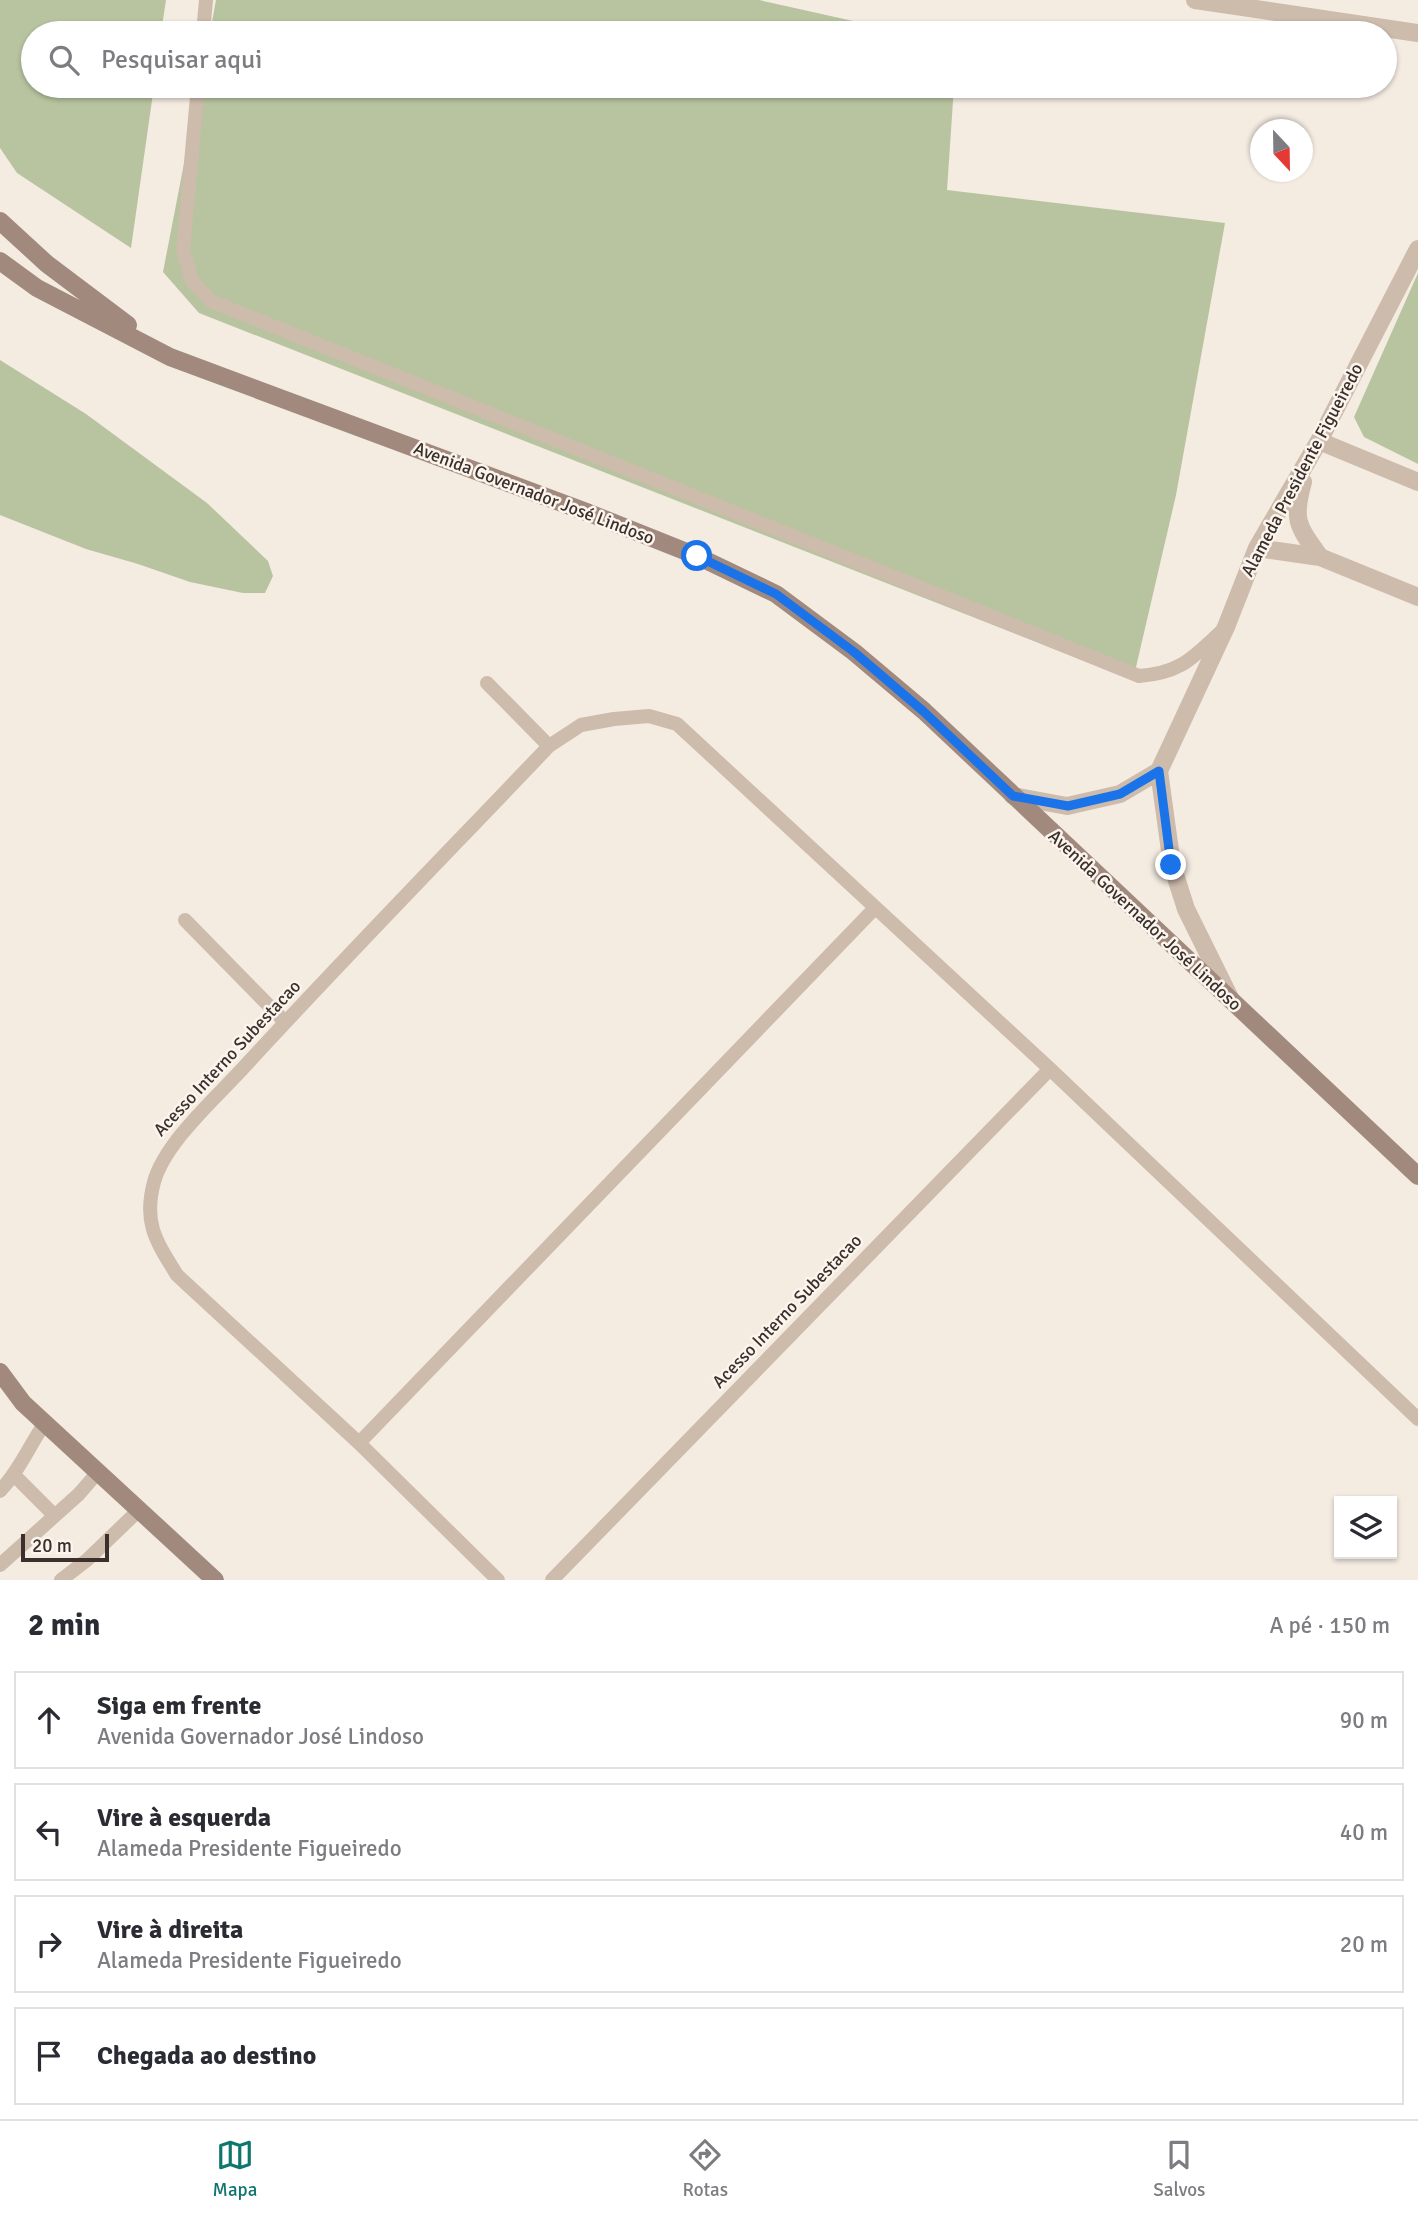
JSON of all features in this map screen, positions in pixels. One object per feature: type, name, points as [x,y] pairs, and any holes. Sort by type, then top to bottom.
[{"type":"main road","points":[[0,221],[47,264],[170,357]]},
{"type":"main road","name":"Avenida Governador José Lindoso","points":[[0,261],[37,288],[170,357],[589,513],[697,556],[776,594],[854,652],[923,711],[1418,1176]]},
{"type":"main road","points":[[0,1372],[23,1403],[215,1580]]},
{"type":"street","points":[[1195,0],[1337,21]]},
{"type":"street","points":[[1397,30],[1418,33]]},
{"type":"street","name":"Alameda Presidente Figueiredo","points":[[1159,771],[1226,627],[1257,548],[1315,448],[1418,249]]},
{"type":"street","points":[[1320,557],[1298,526],[1297,503],[1315,448],[1418,482]]},
{"type":"street","points":[[1257,548],[1320,557],[1418,597]]},
{"type":"street","points":[[1013,796],[1068,806],[1120,794],[1159,771],[1171,865],[1186,909],[1233,1003]]},
{"type":"lane","points":[[204,21],[206,0]]},
{"type":"lane","points":[[197,98],[183,250],[192,281],[211,301],[1139,676],[1162,674],[1187,663],[1226,627]]},
{"type":"lane","points":[[487,683],[549,746]]},
{"type":"lane","name":"Acesso Interno Subestacao","points":[[498,1580],[359,1443],[177,1275],[158,1243],[148,1212],[154,1180],[167,1151],[285,1022],[549,746],[581,724],[649,716],[677,724],[1050,1069],[1418,1419]]},
{"type":"lane","points":[[359,1443],[875,908]]},
{"type":"lane","points":[[185,920],[285,1022]]},
{"type":"lane","name":"Acesso Interno Subestacao","points":[[552,1580],[1050,1069]]},
{"type":"lane","points":[[0,1387],[23,1403]]},
{"type":"lane","points":[[0,1491],[15,1476],[45,1423]]},
{"type":"lane","points":[[0,1565],[79,1494],[98,1472]]},
{"type":"lane","points":[[15,1476],[54,1515]]},
{"type":"lane","points":[[61,1580],[87,1560],[139,1510]]},
{"type":"green space","points":[[0,0],[166,0],[163,21],[21,21],[21,98],[152,98],[131,248],[17,173],[0,148]]},
{"type":"green space","points":[[216,0],[759,0],[853,21],[212,21]]},
{"type":"green space","points":[[197,98],[953,98],[947,190],[1225,223],[1176,495],[1133,680],[199,313],[163,272]]},
{"type":"green space","points":[[1418,273],[1418,464],[1364,437],[1354,417]]},
{"type":"green space","points":[[0,360],[86,414],[207,503],[268,561],[273,576],[265,593],[243,593],[190,582],[86,549],[0,515]]},
{"type":"route","points":[[697,556],[776,594],[854,652],[923,711],[1013,796],[1068,806],[1120,794],[1159,771],[1171,865]]}]
